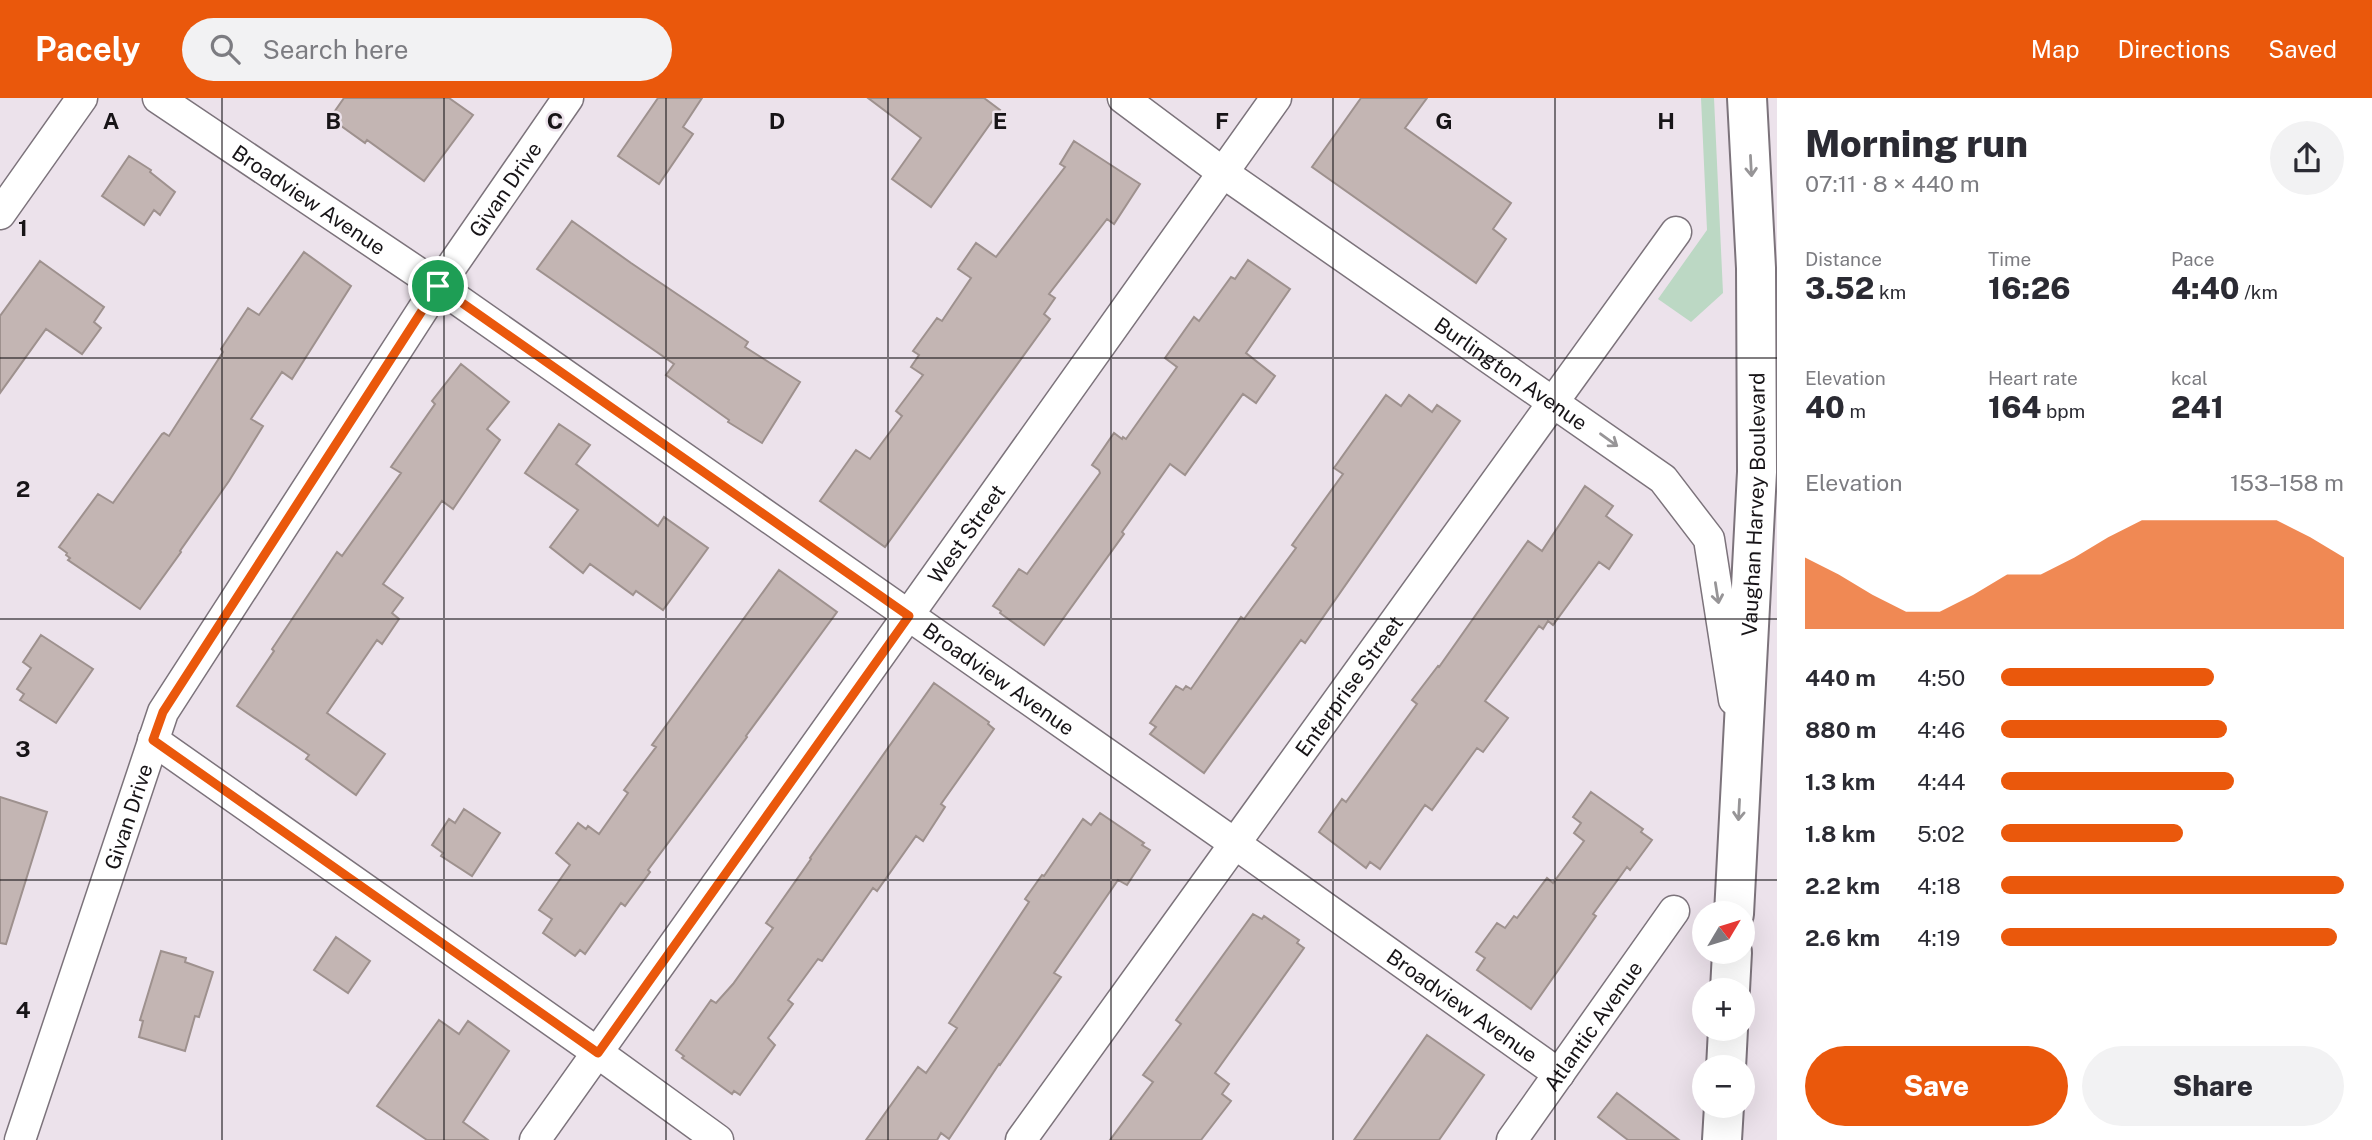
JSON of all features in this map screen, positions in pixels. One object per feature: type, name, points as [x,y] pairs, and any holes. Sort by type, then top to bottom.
[{"type":"main road","name":"Vaughan Harvey Boulevard","points":[[1735,901],[1742,753],[1767,476],[1747,98]]},
{"type":"main road","points":[[1722,1140],[1723,1118]]},
{"type":"street","points":[[0,214],[82,98]]},
{"type":"street","name":"Broadview Avenue","points":[[159,98],[438,286],[1559,1074]]},
{"type":"street","name":"Givan Drive","points":[[20,1140],[163,712],[438,286],[568,98]]},
{"type":"street","name":"Burlington Avenue","points":[[1123,98],[1222,172],[1663,479],[1709,539],[1742,753]]},
{"type":"street","name":"West Street","points":[[535,1140],[1276,98]]},
{"type":"street","name":"Enterprise Street","points":[[1021,1140],[1676,232]]},
{"type":"street","points":[[153,740],[718,1140]]},
{"type":"street","name":"Atlantic Avenue","points":[[1512,1140],[1674,911]]},
{"type":"green space","points":[[1701,98],[1714,98],[1723,293],[1691,322],[1658,299],[1707,230]]},
{"type":"building","points":[[344,98],[449,98],[473,115],[424,181],[367,140],[365,143],[330,118]]},
{"type":"building","points":[[658,98],[702,98],[683,127],[693,134],[659,184],[618,156]]},
{"type":"building","points":[[868,98],[984,98],[1000,110],[931,207],[892,179],[921,138]]},
{"type":"building","points":[[1361,98],[1427,98],[1405,128],[1511,203],[1493,229],[1506,239],[1476,283],[1312,167]]},
{"type":"building","points":[[1074,141],[1140,184],[1114,224],[1107,219],[1049,294],[1055,298],[1044,314],[1050,319],[885,547],[820,501],[856,450],[870,459],[902,416],[896,411],[923,375],[911,367],[919,355],[913,351],[937,318],[942,321],[971,278],[958,269],[976,243],[996,257],[1065,167],[1060,164]]},
{"type":"building","points":[[129,156],[151,170],[150,172],[175,192],[160,215],[154,210],[144,225],[102,196]]},
{"type":"building","points":[[572,221],[748,342],[745,347],[800,382],[762,443],[728,422],[729,420],[666,375],[674,364],[537,269]]},
{"type":"building","points":[[304,252],[351,286],[292,379],[282,372],[251,419],[263,426],[229,481],[140,609],[68,560],[70,558],[67,553],[59,547],[98,494],[113,503],[162,434],[169,436],[248,308],[259,315]]},
{"type":"building","points":[[1248,260],[1290,289],[1246,353],[1275,376],[1256,403],[1243,394],[1185,475],[1170,464],[1122,532],[1124,534],[1044,645],[993,606],[1019,569],[1027,574],[1100,473],[1092,465],[1114,433],[1126,439],[1177,367],[1165,358],[1194,317],[1199,321],[1231,277],[1235,279]]},
{"type":"building","points":[[40,261],[104,307],[94,322],[101,328],[82,354],[46,329],[0,393],[0,316]]},
{"type":"building","points":[[461,364],[509,402],[487,429],[500,440],[453,509],[442,501],[383,584],[403,598],[392,613],[399,619],[382,644],[377,640],[327,713],[385,754],[356,795],[306,759],[309,755],[237,706],[337,552],[342,556],[401,473],[391,467],[435,404],[432,401]]},
{"type":"building","points":[[1386,395],[1401,406],[1409,395],[1432,412],[1437,405],[1460,421],[1305,643],[1301,640],[1204,773],[1150,734],[1156,727],[1150,723],[1176,686],[1183,690],[1186,686],[1191,689],[1241,617],[1244,619],[1296,548],[1292,545],[1343,474],[1334,468]]},
{"type":"building","points":[[559,424],[590,445],[576,464],[658,526],[664,517],[708,548],[663,610],[636,591],[633,595],[590,564],[583,573],[550,547],[578,510],[525,473]]},
{"type":"building","points":[[1585,486],[1613,506],[1606,516],[1632,535],[1609,569],[1599,562],[1553,625],[1548,621],[1543,629],[1539,626],[1485,701],[1508,718],[1483,752],[1477,748],[1432,810],[1425,805],[1380,869],[1370,862],[1366,868],[1319,832],[1342,799],[1346,802],[1417,704],[1412,700],[1439,667],[1528,541],[1542,551]]},
{"type":"building","points":[[779,570],[837,612],[648,870],[650,872],[625,906],[621,903],[585,954],[580,950],[575,956],[543,933],[552,919],[539,910],[570,865],[556,853],[578,823],[599,834],[628,793],[624,790],[656,747],[652,745]]},
{"type":"building","points":[[41,635],[93,669],[56,723],[20,700],[24,694],[17,689],[31,668],[23,662]]},
{"type":"building","points":[[934,683],[989,722],[994,729],[941,804],[945,807],[923,841],[916,836],[877,891],[873,888],[822,961],[818,959],[788,1000],[793,1004],[768,1038],[775,1045],[740,1095],[734,1091],[732,1094],[682,1058],[684,1056],[676,1050],[711,1000],[716,1003],[733,984],[773,928],[766,923]]},
{"type":"building","points":[[1591,792],[1643,829],[1641,832],[1652,840],[1630,870],[1627,867],[1593,914],[1596,916],[1531,1009],[1477,970],[1485,958],[1476,952],[1497,923],[1505,928],[1514,916],[1517,918],[1547,878],[1553,883],[1584,841],[1574,833],[1581,823],[1573,817]]},
{"type":"building","points":[[0,797],[47,812],[6,944],[0,943]]},
{"type":"building","points":[[464,809],[500,833],[472,876],[441,856],[443,853],[432,845],[449,819],[455,823]]},
{"type":"building","points":[[1100,813],[1150,850],[1127,885],[1118,880],[1054,973],[1061,977],[949,1139],[941,1133],[937,1140],[866,1140],[918,1067],[926,1073],[957,1028],[949,1023],[1029,902],[1025,899],[1042,875],[1044,876],[1083,819],[1091,825]]},
{"type":"building","points":[[1253,914],[1262,919],[1264,916],[1299,940],[1297,943],[1304,948],[1215,1073],[1229,1084],[1222,1094],[1231,1101],[1201,1140],[1110,1140],[1153,1082],[1143,1075],[1181,1024],[1176,1020]]},
{"type":"building","points":[[336,937],[370,961],[348,993],[314,970]]},
{"type":"building","points":[[161,951],[186,958],[185,962],[213,972],[199,1017],[195,1016],[185,1051],[139,1037],[143,1021],[140,1020]]},
{"type":"building","points":[[439,1020],[459,1034],[468,1021],[509,1051],[463,1122],[488,1140],[427,1140],[377,1106]]},
{"type":"building","points":[[1427,1035],[1484,1075],[1439,1140],[1354,1140]]},
{"type":"building","points":[[1617,1093],[1679,1140],[1628,1140],[1598,1117]]},
{"type":"route","points":[[438,286],[909,616],[598,1053],[153,740],[163,712],[438,286]]}]
